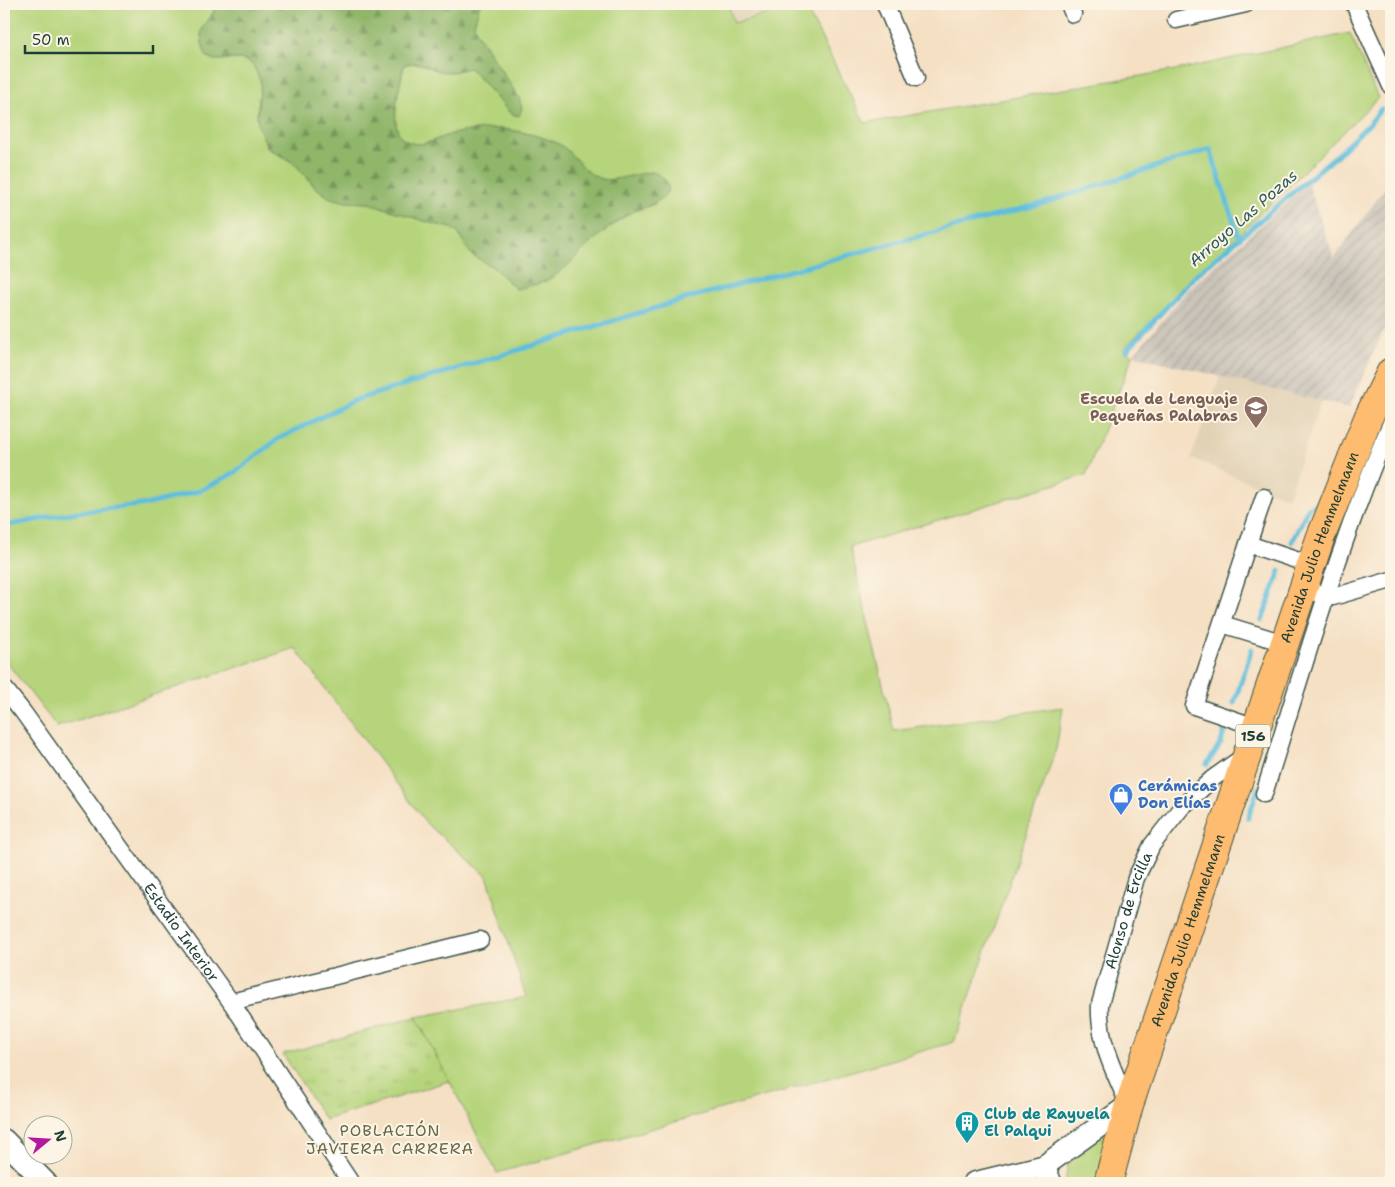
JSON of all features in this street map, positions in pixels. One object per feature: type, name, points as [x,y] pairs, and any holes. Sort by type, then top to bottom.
[{"type":"highway","name":"Avenida Julio Hemmelmann","points":[[1108,1183],[1129,1105],[1284,643],[1313,584],[1368,418],[1391,372]]},
{"type":"street","points":[[885,4],[916,78]]},
{"type":"street","points":[[1176,20],[1246,4]]},
{"type":"street","points":[[1354,4],[1391,86]]},
{"type":"street","points":[[1264,794],[1313,584],[1356,509],[1391,423]]},
{"type":"street","points":[[1256,727],[1194,706],[1264,497]]},
{"type":"street","points":[[1248,544],[1333,597],[1391,580]]},
{"type":"street","points":[[1222,624],[1284,643]]},
{"type":"street","name":"Estadio Interior","points":[[4,688],[231,1002],[351,1183]]},
{"type":"street","name":"Alonso de Ercilla","points":[[1129,1105],[1109,1061],[1101,1036],[1099,1020],[1100,1004],[1136,878],[1152,844],[1181,808],[1212,779],[1247,754]]},
{"type":"street","points":[[231,1002],[480,940]]},
{"type":"street","points":[[974,1183],[1047,1175],[1129,1105]]},
{"type":"street","points":[[4,1140],[46,1183]]},
{"type":"shaded area","points":[[728,4],[801,4],[734,23]]},
{"type":"shaded area","points":[[1391,180],[1391,317],[1349,408],[1133,355],[1188,290],[1308,184],[1334,258]]},
{"type":"shaded area","name":"Escuela de Lenguaje Pequeñas Palabras","points":[[1220,376],[1321,401],[1288,497],[1191,458]]},
{"type":"green space","points":[[4,4],[217,4],[203,27],[201,37],[206,56],[214,60],[240,59],[249,61],[254,67],[261,82],[257,116],[267,148],[294,163],[316,188],[346,202],[369,203],[451,228],[458,233],[472,255],[494,268],[516,289],[594,239],[631,212],[655,204],[653,172],[604,180],[592,176],[568,151],[558,144],[534,135],[502,129],[477,130],[453,134],[421,144],[414,144],[402,138],[396,124],[396,114],[404,65],[416,63],[446,72],[470,68],[511,114],[519,98],[477,33],[474,24],[480,4],[728,4],[734,23],[804,4],[865,123],[1187,68],[1350,33],[1378,98],[1123,349],[1133,355],[1086,475],[850,547],[894,731],[1063,707],[1056,749],[954,1042],[497,1173],[416,1017],[526,997],[487,876],[427,824],[295,648],[57,727],[4,659]]},
{"type":"green space","points":[[217,4],[480,4],[474,24],[477,33],[519,98],[522,108],[519,116],[511,114],[470,68],[446,72],[421,64],[410,63],[404,65],[396,105],[396,126],[399,134],[411,143],[423,144],[452,134],[482,129],[515,131],[557,143],[590,173],[602,179],[607,180],[651,172],[656,173],[664,179],[668,186],[667,192],[663,197],[650,205],[618,220],[555,275],[538,284],[516,289],[494,268],[472,255],[458,233],[451,228],[369,203],[346,202],[330,198],[316,188],[294,163],[267,147],[258,125],[257,116],[261,82],[254,67],[248,61],[240,59],[215,60],[206,56],[201,37],[202,31]]},
{"type":"green space","points":[[416,1017],[449,1081],[325,1120],[283,1054]]},
{"type":"green space","points":[[1109,1125],[1098,1183],[1065,1183],[1069,1157]]},
{"type":"waterway","name":"Arroyo Las Pozas","points":[[1126,351],[1196,275],[1338,154],[1370,123],[1381,109]]},
{"type":"waterway","points":[[4,526],[77,512],[149,504],[199,491],[234,473],[278,439],[355,400],[688,298],[1044,203],[1210,149],[1239,238]]},
{"type":"waterway","points":[[1292,542],[1308,508],[1320,502]]},
{"type":"waterway","points":[[1262,620],[1280,571]]},
{"type":"waterway","points":[[1234,703],[1252,649]]},
{"type":"waterway","points":[[1207,764],[1221,743],[1224,732]]},
{"type":"waterway","points":[[1248,818],[1258,788]]},
{"type":"place","name":"Escuela de Lenguaje Pequeñas Palabras","points":[[1256,429]]},
{"type":"place","name":"Cerámicas Don Elías","points":[[1121,816]]},
{"type":"place","name":"Club de Rayuela El Palqui","points":[[967,1144]]},
{"type":"district","name":"POBLACIÓN JAVIERA CARRERA","points":[[390,1139]]}]
